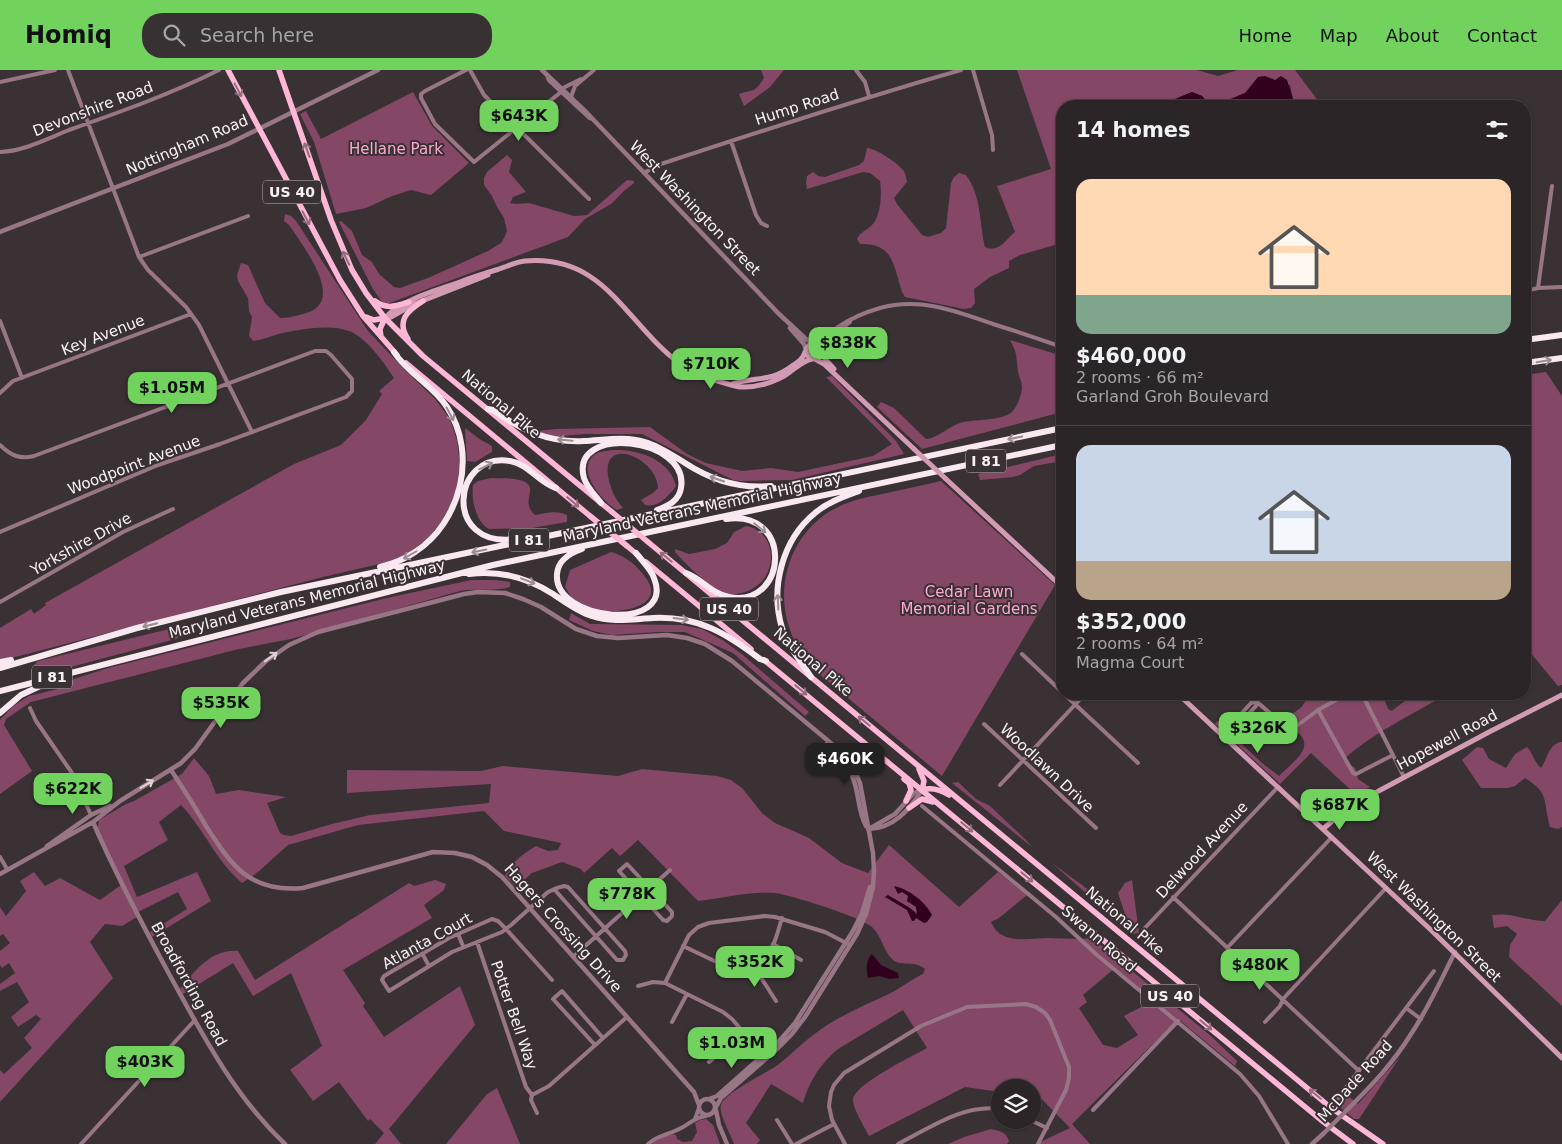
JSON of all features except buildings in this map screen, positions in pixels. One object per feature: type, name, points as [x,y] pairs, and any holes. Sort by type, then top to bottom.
[{"type":"highway","points":[[1531,339],[1562,335]]},
{"type":"highway","points":[[338,580],[387,565],[416,551],[442,526],[452,511],[460,488],[462,449],[453,417],[434,391],[399,359],[394,352]]},
{"type":"highway","points":[[1531,362],[1562,358]]},
{"type":"highway","points":[[488,410],[493,410],[528,431],[553,439],[584,441],[625,438],[647,442],[706,475],[731,484],[756,487],[817,480]]},
{"type":"highway","name":"Maryland Veterans Memorial Highway","points":[[0,668],[179,617],[338,580],[1056,429]]},
{"type":"highway","points":[[602,503],[585,482],[583,470],[587,457],[597,448],[613,444],[636,444],[662,454],[678,469],[682,480],[682,487],[674,502],[663,508],[607,524]]},
{"type":"highway","name":"Maryland Veterans Memorial Highway","points":[[0,690],[492,565],[1056,446]]},
{"type":"highway","points":[[556,488],[550,486],[530,470],[516,462],[502,460],[482,467],[470,479],[464,494],[464,509],[467,518],[476,529],[496,540],[510,540],[567,532]]},
{"type":"highway","points":[[811,677],[786,639],[778,612],[778,581],[784,557],[790,544],[806,522],[828,504],[861,491],[928,473]]},
{"type":"highway","points":[[662,528],[741,518],[754,522],[764,530],[775,548],[776,563],[771,577],[762,588],[743,598],[727,597],[712,590],[686,573]]},
{"type":"highway","points":[[627,536],[581,549],[567,556],[558,569],[557,580],[559,586],[568,598],[594,612],[612,616],[638,613],[649,606],[656,590],[652,573],[636,553]]},
{"type":"highway","points":[[428,581],[482,573],[510,576],[540,586],[575,609],[592,616],[612,620],[674,618],[708,626],[731,638],[760,659],[766,661]]},
{"type":"highway","points":[[0,662],[49,653]]},
{"type":"highway","points":[[0,713],[13,701],[30,690],[103,664]]},
{"type":"main road","name":"US 40","points":[[228,70],[325,254],[363,316],[381,338]]},
{"type":"main road","name":"US 40","points":[[279,70],[293,112]]},
{"type":"main road","name":"National Pike","points":[[293,112],[338,239],[352,270],[385,318],[423,356],[1330,1107],[1383,1144]]},
{"type":"main road","points":[[366,293],[378,304],[394,307],[476,276],[523,261],[549,261],[566,264],[582,271],[599,282],[681,365],[706,378],[736,387],[765,383],[784,376],[804,362],[820,357],[823,351]]},
{"type":"main road","points":[[423,356],[408,339],[403,328],[404,318],[410,309],[500,269]]},
{"type":"main road","points":[[381,338],[379,332],[388,314],[408,302]]},
{"type":"main road","points":[[363,316],[374,320],[391,317],[412,305],[423,302]]},
{"type":"main road","name":"National Pike","points":[[381,338],[394,352],[556,488],[1313,1114],[1353,1144]]},
{"type":"main road","points":[[731,384],[768,379],[779,374],[802,359],[808,345],[814,342],[820,344],[825,359],[854,392]]},
{"type":"main road","points":[[806,350],[808,356],[824,364],[1056,581]]},
{"type":"main road","name":"Hopewell Road","points":[[1323,829],[1346,809],[1562,694]]},
{"type":"main road","name":"West Washington Street","points":[[1185,700],[1455,952],[1562,1058]]},
{"type":"main road","points":[[835,719],[838,724],[909,784],[911,790],[907,805]]},
{"type":"main road","points":[[915,763],[924,776],[922,790],[930,788],[946,793],[982,822],[987,823]]},
{"type":"main road","points":[[907,805],[926,799],[944,809]]},
{"type":"street","points":[[0,82],[56,70]]},
{"type":"street","points":[[68,70],[139,257],[148,270],[192,314],[206,336],[252,432]]},
{"type":"street","name":"Devonshire Road","points":[[0,152],[24,148],[182,88],[219,70]]},
{"type":"street","name":"Nottingham Road","points":[[0,232],[219,148],[378,70]]},
{"type":"street","points":[[466,70],[421,94],[422,101],[435,124],[474,162],[562,90],[585,78]]},
{"type":"street","points":[[470,70],[484,95],[589,199]]},
{"type":"street","name":"West Washington Street","points":[[542,70],[593,120]]},
{"type":"street","points":[[571,96],[573,88],[594,70]]},
{"type":"street","points":[[856,70],[865,82],[869,96]]},
{"type":"street","name":"Hump Road","points":[[644,173],[658,165],[869,96],[960,70]]},
{"type":"street","points":[[973,70],[992,135],[993,150]]},
{"type":"street","name":"West Washington Street","points":[[562,90],[571,96],[773,308],[807,340],[814,342]]},
{"type":"street","points":[[731,141],[756,215],[766,226]]},
{"type":"street","points":[[1538,288],[1552,186]]},
{"type":"street","points":[[139,257],[248,216]]},
{"type":"street","points":[[1531,290],[1562,287]]},
{"type":"street","points":[[814,342],[822,340],[837,328],[871,311],[897,305],[931,305],[956,311],[1056,345]]},
{"type":"street","name":"West Washington Street","points":[[778,313],[802,341],[806,350]]},
{"type":"street","name":"Key Avenue","points":[[0,393],[8,385],[22,378],[192,314]]},
{"type":"street","points":[[823,351],[827,341],[851,320]]},
{"type":"street","points":[[0,321],[22,378]]},
{"type":"street","name":"Woodpoint Avenue","points":[[0,532],[158,465],[346,397],[352,391],[353,382],[331,355],[321,350],[228,383]]},
{"type":"street","points":[[0,445],[12,455],[21,458],[34,456],[228,383]]},
{"type":"street","name":"Yorkshire Drive","points":[[0,602],[123,532],[173,508]]},
{"type":"street","points":[[0,874],[93,822],[120,802],[172,770],[195,749],[238,688],[266,661],[300,639],[342,626],[478,592],[505,594],[532,602],[576,629],[596,636],[618,638],[651,635],[677,636],[705,644],[732,661],[838,748],[850,762],[860,782],[874,871],[860,918],[848,944],[795,1023],[765,1057],[721,1098],[714,1112],[695,1119],[676,1131],[661,1134],[648,1144]]},
{"type":"street","points":[[1022,654],[1056,686]]},
{"type":"street","points":[[1071,700],[1138,763]]},
{"type":"street","points":[[1000,785],[1079,700]]},
{"type":"street","points":[[1256,701],[1280,722],[1288,726],[1298,725],[1318,710],[1336,700]]},
{"type":"street","points":[[1365,700],[1404,777]]},
{"type":"street","points":[[1224,736],[1256,706],[1256,701]]},
{"type":"street","points":[[30,708],[36,721],[72,773],[91,816]]},
{"type":"street","points":[[1318,710],[1352,773],[1356,774],[1393,755]]},
{"type":"street","name":"Woodlawn Drive","points":[[984,724],[1096,828]]},
{"type":"street","points":[[822,736],[850,773],[854,782],[862,820],[868,829]]},
{"type":"street","name":"Hagers Crossing Drive","points":[[172,770],[224,853],[239,870],[260,883],[282,888],[303,888],[420,855],[445,852],[464,854],[487,866],[502,877],[694,1092],[699,1106]]},
{"type":"street","name":"Delwood Avenue","points":[[1143,930],[1278,787]]},
{"type":"street","points":[[868,829],[895,814],[922,790]]},
{"type":"street","points":[[40,851],[91,816],[120,802]]},
{"type":"street","points":[[868,829],[893,824],[907,805]]},
{"type":"street","name":"Swann Road","points":[[922,806],[1056,917],[1097,955],[1248,1081],[1260,1096],[1288,1144]]},
{"type":"street","points":[[67,831],[93,822],[107,808]]},
{"type":"street","points":[[866,812],[870,819],[880,823]]},
{"type":"street","name":"Broadfording Road","points":[[93,822],[140,921],[225,1073],[271,1130],[285,1144]]},
{"type":"street","points":[[1227,948],[1332,837]]},
{"type":"street","points":[[0,857],[8,869]]},
{"type":"street","points":[[627,864],[650,888],[672,912],[671,918],[668,921],[664,921],[619,871],[627,864]]},
{"type":"street","points":[[573,957],[670,870]]},
{"type":"street","points":[[564,886],[568,887],[625,951],[626,955],[623,960],[617,960],[554,889],[564,886]]},
{"type":"street","points":[[1265,1022],[1280,1006],[1283,999],[1386,888]]},
{"type":"street","name":"Atlanta Court","points":[[506,929],[498,920],[492,919],[458,934],[384,976],[383,982],[388,991],[463,946],[496,935],[506,929],[554,889]]},
{"type":"street","points":[[1173,897],[1359,1071]]},
{"type":"street","points":[[665,983],[683,946],[693,931],[704,924],[765,916],[782,918],[825,932],[848,944]]},
{"type":"street","points":[[683,946],[725,966],[738,967],[766,953],[773,944],[782,918]]},
{"type":"street","points":[[506,929],[552,980]]},
{"type":"street","points":[[458,934],[463,946]]},
{"type":"street","name":"Potter Bell Way","points":[[477,942],[526,1087],[532,1095],[531,1100],[537,1113]]},
{"type":"street","points":[[773,944],[802,960]]},
{"type":"street","name":"McDade Road","points":[[1312,1144],[1391,1063],[1421,1019],[1455,952]]},
{"type":"street","points":[[423,955],[429,966]]},
{"type":"street","points":[[751,962],[776,1001]]},
{"type":"street","points":[[1338,1098],[1434,971]]},
{"type":"street","points":[[638,986],[653,982],[665,983],[728,1015],[765,1057]]},
{"type":"street","points":[[595,1045],[553,999],[562,991],[603,1038]]},
{"type":"street","points":[[672,1022],[687,994]]},
{"type":"street","points":[[844,1144],[834,1124],[830,1100],[834,1085],[850,1068],[921,1026],[967,1007],[1026,1004],[1036,1007],[1045,1013],[1050,1020],[1068,1067],[1069,1078],[1066,1090],[1038,1144]]},
{"type":"street","points":[[1406,1008],[1421,1019]]},
{"type":"street","points":[[532,1095],[549,1086],[627,1017]]},
{"type":"street","points":[[81,1144],[195,1020]]},
{"type":"street","points":[[1092,1110],[1178,1021]]},
{"type":"street","points":[[709,1062],[744,1032]]},
{"type":"street","points":[[695,1119],[699,1106],[704,1100],[717,1096],[765,1057]]},
{"type":"street","name":"Hagers Crossing Drive","points":[[694,1092],[709,1099]]},
{"type":"street","points":[[709,1099],[713,1101],[716,1107],[719,1125],[727,1144]]},
{"type":"street","points":[[699,1106],[701,1112],[719,1125]]},
{"type":"street","points":[[898,1144],[956,1115],[982,1109],[991,1109]]},
{"type":"street","points":[[777,1120],[792,1144]]},
{"type":"street","points":[[796,1144],[834,1124]]},
{"type":"street","points":[[1041,1126],[1046,1128]]},
{"type":"green space","points":[[761,70],[784,70],[769,88],[744,106],[739,94],[758,87],[764,78]]},
{"type":"green space","points":[[1017,70],[1197,70],[1218,76],[1238,70],[1295,70],[1318,100],[1292,100],[1290,85],[1268,78],[1233,100],[1206,100],[1202,96],[1192,92],[1173,100],[1056,100],[1056,245],[1020,255],[1009,261],[1009,268],[990,277],[974,289],[975,303],[971,308],[964,309],[905,297],[894,265],[886,252],[880,247],[860,244],[857,239],[875,221],[881,198],[880,181],[870,173],[863,172],[807,189],[806,183],[807,176],[813,172],[818,176],[825,177],[859,165],[864,161],[867,148],[881,153],[904,171],[907,182],[894,198],[922,235],[928,237],[941,233],[946,228],[951,183],[959,173],[966,175],[975,192],[985,247],[995,248],[1002,245],[1015,232],[997,186],[1051,169]]},
{"type":"green space","name":"Hellane Park","points":[[413,92],[432,126],[469,163],[431,195],[411,190],[366,208],[336,214],[314,142],[300,114],[306,111],[321,139]]},
{"type":"green space","points":[[507,155],[512,160],[509,172],[526,192],[513,197],[510,203],[529,203],[574,216],[587,215],[627,180],[634,181],[634,183],[611,204],[585,219],[568,237],[384,305],[373,289],[339,222],[341,221],[352,231],[362,255],[372,262],[379,274],[394,287],[400,288],[428,278],[488,251],[501,243],[507,231],[504,218],[484,185],[484,178],[487,172]]},
{"type":"green space","points":[[285,214],[291,216],[296,221],[368,331],[435,399],[450,419],[457,440],[460,464],[456,492],[447,515],[428,538],[409,553],[388,562],[323,577],[0,661],[0,628],[31,609],[34,614],[46,605],[45,603],[294,464],[341,445],[366,420],[382,394],[379,391],[394,378],[368,345],[349,331],[333,328],[307,329],[253,341],[249,336],[252,317],[249,311],[248,298],[238,281],[237,275],[241,263],[248,265],[265,303],[280,318],[303,314],[316,308],[322,299],[322,287],[312,260],[289,225],[284,221]]},
{"type":"green space","points":[[1010,340],[1056,354],[1056,414],[922,449],[877,407],[881,402],[894,408],[926,439],[934,437],[960,423],[1007,415],[1012,412],[1017,404],[1022,387],[1016,352]]},
{"type":"green space","points":[[1546,372],[1562,396],[1562,685],[1558,686],[1531,653],[1531,374]]},
{"type":"green space","points":[[832,376],[896,441],[904,454],[792,480],[740,481],[733,480],[642,434],[585,434],[550,437],[537,431],[650,427],[687,454],[706,463],[742,471],[771,468],[798,472],[873,456],[892,444],[826,377]]},
{"type":"green space","points":[[465,428],[492,446],[492,452],[475,462],[467,461]]},
{"type":"green space","points":[[613,450],[632,451],[660,462],[673,477],[676,486],[659,503],[645,505],[641,500],[658,488],[655,477],[640,460],[630,455],[621,454],[613,456],[608,464],[608,476],[613,493],[623,508],[617,510],[593,486],[588,469],[589,462],[594,455]]},
{"type":"green space","points":[[1056,455],[1056,462],[1034,466],[1013,477],[980,480],[978,474]]},
{"type":"green space","points":[[491,478],[523,481],[530,487],[529,505],[535,515],[551,512],[563,513],[567,515],[567,522],[532,528],[489,529],[484,526],[475,510],[473,485],[478,481]]},
{"type":"green space","name":"Cedar Lawn Memorial Gardens","points":[[941,481],[1055,585],[942,776],[819,674],[801,652],[791,634],[785,609],[784,592],[786,574],[799,542],[823,516],[838,507],[854,501]]},
{"type":"green space","points":[[746,526],[756,529],[763,536],[771,553],[768,572],[763,580],[748,591],[725,595],[698,575],[675,552],[675,549],[689,554],[715,549],[727,543],[734,532]]},
{"type":"green space","points":[[611,552],[624,557],[632,563],[649,584],[651,592],[648,599],[642,604],[623,610],[603,611],[573,598],[565,587],[570,570]]},
{"type":"green space","points":[[471,580],[510,582],[510,587],[460,591],[291,639],[239,649],[31,702],[6,719],[4,725],[32,771],[0,794],[0,720],[13,706],[29,696],[58,689],[74,679],[108,668],[387,598]]},
{"type":"green space","points":[[571,613],[590,624],[681,625],[702,629],[724,641],[743,655],[809,712],[805,716],[733,653],[685,632],[612,635],[593,631],[569,620]]},
{"type":"green space","points":[[173,628],[179,632],[178,638],[37,676],[33,673],[33,666],[38,661]]},
{"type":"green space","points":[[1305,700],[1386,700],[1388,709],[1392,711],[1406,700],[1437,700],[1381,732],[1345,758],[1355,768],[1358,779],[1370,787],[1356,795],[1311,753],[1280,784],[1215,724],[1217,721],[1262,763],[1279,776],[1300,755],[1303,749],[1302,737],[1286,720],[1304,703]]},
{"type":"green space","points":[[1562,742],[1562,827],[1558,829],[1550,827],[1544,799],[1533,783],[1525,778],[1515,786],[1508,788],[1481,788],[1462,760],[1477,747],[1483,748],[1489,759],[1506,768],[1515,754],[1527,747],[1541,768],[1550,750]]},
{"type":"green space","points":[[194,758],[209,776],[216,794],[239,790],[286,797],[267,803],[280,833],[291,836],[370,815],[489,803],[491,784],[347,793],[347,770],[481,771],[503,766],[618,776],[642,769],[717,776],[731,780],[742,788],[762,813],[775,823],[809,838],[842,863],[868,873],[889,845],[959,907],[998,872],[1027,895],[999,918],[991,922],[999,933],[1009,938],[1020,939],[1092,938],[1211,1036],[1237,1061],[1235,1066],[1178,1019],[1072,1124],[1090,1144],[1036,1144],[1070,1128],[1041,1098],[1041,1079],[991,1079],[991,1091],[965,1087],[869,1136],[854,1104],[853,1100],[856,1094],[873,1079],[927,1048],[903,1010],[832,1054],[812,1080],[803,1103],[771,1084],[746,1123],[760,1140],[757,1144],[734,1144],[721,1109],[724,1100],[730,1094],[779,1064],[809,1038],[828,1025],[854,1010],[895,991],[923,974],[925,969],[921,966],[893,960],[872,927],[841,912],[810,902],[775,893],[746,894],[698,901],[638,840],[620,856],[612,848],[584,873],[581,869],[562,862],[532,873],[516,887],[505,876],[514,862],[536,846],[548,851],[558,850],[561,843],[504,831],[484,811],[358,825],[288,845],[258,872],[242,883],[217,855],[197,824],[181,805],[159,822],[168,840],[124,866],[137,897],[197,872],[211,901],[152,937],[150,932],[187,909],[178,892],[136,913],[137,917],[122,926],[105,924],[90,942],[113,978],[0,1102],[0,1070],[4,1074],[32,1048],[24,1038],[41,1019],[36,1015],[18,1027],[11,1017],[29,1002],[17,982],[0,991],[0,984],[15,973],[9,963],[2,968],[0,965],[0,951],[10,943],[3,934],[0,936],[0,907],[6,916],[26,891],[20,881],[34,872],[45,886],[60,878],[100,900],[121,885],[96,834],[99,820],[182,774]],"holes":[[[1115,968],[1154,1000],[1124,1016],[1138,1035],[1117,1048],[1103,1045],[1079,1008],[1087,1002],[1083,995]]]},
{"type":"green space","points":[[958,782],[976,799],[990,806],[1032,847],[952,783]]},
{"type":"green space","points":[[1052,863],[1105,902],[1128,923],[1118,893],[1125,883],[1132,880],[1139,933],[1132,934]]},
{"type":"green space","points":[[435,880],[446,884],[444,890],[424,905],[432,918],[343,970],[365,1003],[363,1006],[384,1037],[460,986],[475,1025],[389,1129],[401,1144],[375,1144],[384,1133],[370,1119],[368,1121],[339,1082],[313,1101],[290,1070],[322,1046],[291,973],[253,996],[233,963],[183,994],[180,989],[205,962],[220,953],[228,951],[238,951],[255,980],[409,883],[414,886]]},
{"type":"green space","points":[[1562,900],[1562,1006],[1509,957],[1510,945],[1517,934],[1507,926],[1494,928],[1492,915],[1500,914],[1545,921]]},
{"type":"green space","points":[[1400,1057],[1359,1119],[1354,1119],[1335,1103],[1359,1074],[1362,1077],[1348,1096],[1358,1104]]},
{"type":"green space","points":[[497,1088],[520,1144],[446,1144],[487,1094]]},
{"type":"green space","points":[[706,1119],[713,1125],[720,1144],[652,1144],[669,1135],[676,1135],[677,1139],[683,1142],[692,1141],[697,1132],[695,1123]]},
{"type":"green space","points":[[991,1129],[1000,1131],[1009,1141],[1007,1144],[948,1144]]},
{"type":"shaded area","points":[[1265,76],[1275,80],[1281,76],[1287,80],[1293,99],[1228,100],[1245,93],[1258,77]]},
{"type":"shaded area","points":[[1192,92],[1202,96],[1206,100],[1173,100]]},
{"type":"shaded area","points":[[894,886],[921,900],[932,915],[927,922],[924,923],[916,918],[912,921],[907,910],[885,897],[888,895],[917,914],[916,907],[907,901],[908,896],[902,892],[898,894]]},
{"type":"shaded area","points":[[872,954],[881,965],[898,973],[899,978],[890,979],[879,976],[868,978],[867,965]]}]
